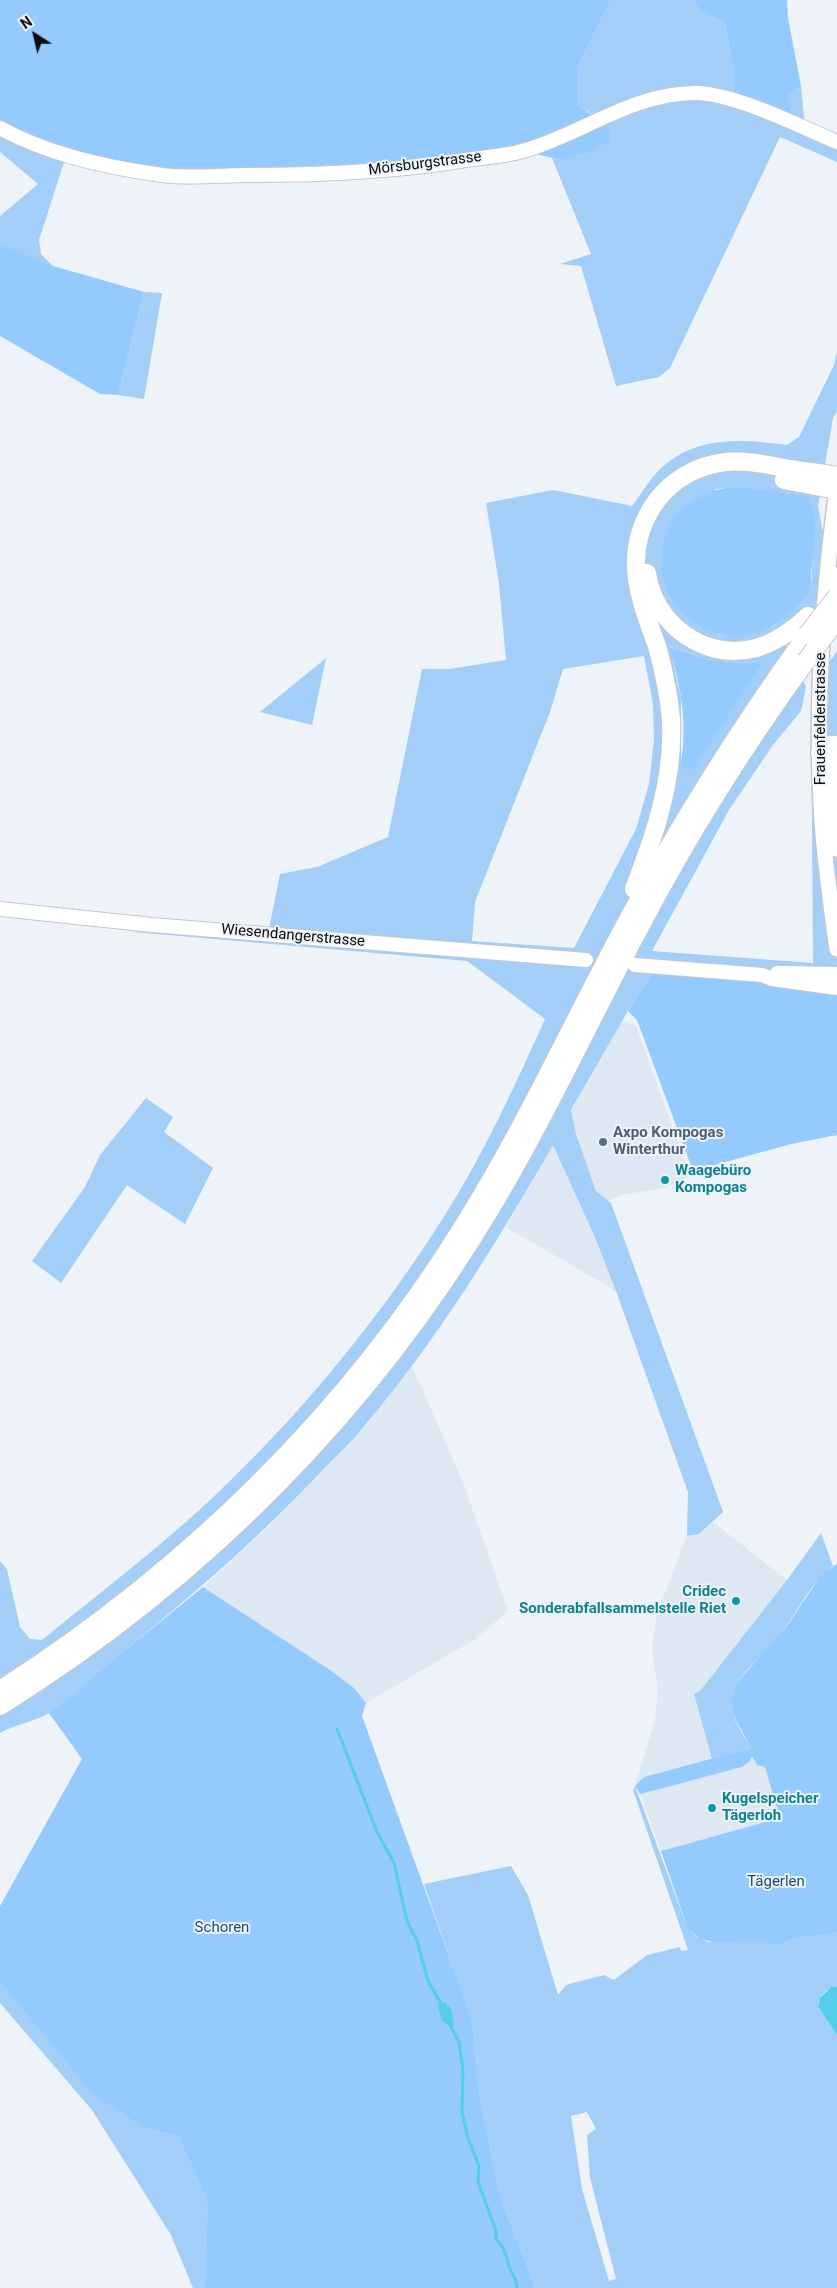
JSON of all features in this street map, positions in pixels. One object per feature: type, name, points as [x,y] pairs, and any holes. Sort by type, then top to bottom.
[{"type":"highway","points":[[611,952],[656,829],[664,797],[670,757],[671,723],[668,690],[663,666],[641,600],[636,577],[636,548],[644,522],[654,503],[671,485],[689,473],[711,465],[742,462],[837,476]]},
{"type":"highway","points":[[837,490],[741,473],[709,476],[687,486],[671,499],[656,520],[649,539],[646,567],[654,598],[663,614],[676,628],[700,643],[726,650],[757,648],[778,640],[808,616],[837,582]]},
{"type":"highway","points":[[0,1690],[86,1632],[176,1560],[268,1475],[340,1397],[399,1321],[464,1226],[530,1110],[611,952],[667,849],[719,762],[807,635],[837,596]]},
{"type":"highway","points":[[0,1706],[102,1637],[205,1554],[301,1461],[392,1354],[443,1282],[491,1207],[545,1110],[667,877],[722,784],[837,619]]},
{"type":"highway","points":[[806,661],[837,628]]},
{"type":"main road","name":"Mörsburgstrasse","points":[[0,128],[19,139],[66,156],[164,176],[330,174],[391,170],[524,151],[567,136],[627,106],[679,94],[700,93],[734,100],[837,142]]},
{"type":"main road","name":"Frauenfelderstrasse","points":[[837,490],[822,626],[837,849]]},
{"type":"main road","name":"Frauenfelderstrasse","points":[[837,575],[833,612],[831,752],[822,822],[837,949]]},
{"type":"main road","name":"Wiesendangerstrasse","points":[[0,909],[152,925],[586,960]]},
{"type":"main road","points":[[635,965],[762,975],[774,973],[837,974]]},
{"type":"main road","points":[[762,975],[772,979],[837,988]]},
{"type":"shaded area","points":[[611,0],[694,0],[698,9],[725,24],[732,62],[734,100],[789,113],[788,96],[801,86],[805,128],[837,142],[837,162],[780,137],[670,368],[659,377],[616,386],[581,266],[560,264],[591,254],[552,158],[561,160],[600,119],[578,105],[579,65]]},
{"type":"shaded area","points":[[0,128],[66,156],[39,240],[41,254],[53,266],[0,247],[0,216],[38,184],[0,152]]},
{"type":"shaded area","points":[[144,292],[162,293],[144,399],[118,395]]},
{"type":"shaded area","points":[[837,352],[837,411],[833,418],[818,506],[823,533],[816,607],[784,642],[806,687],[801,711],[773,745],[729,810],[652,951],[813,963],[811,688],[837,651],[837,988],[652,966],[651,975],[571,1110],[576,1134],[596,1191],[611,1203],[723,1512],[699,1534],[687,1536],[688,1492],[616,1291],[594,1235],[553,1145],[488,1254],[442,1324],[392,1392],[348,1445],[232,1559],[78,1693],[49,1713],[0,1733],[0,1561],[7,1569],[20,1627],[30,1639],[42,1640],[162,1542],[231,1480],[290,1419],[346,1354],[422,1250],[459,1192],[486,1143],[545,1019],[467,961],[134,932],[152,925],[268,934],[280,874],[317,867],[388,837],[422,669],[450,669],[506,660],[499,584],[486,503],[553,490],[632,506],[652,478],[666,464],[681,454],[697,447],[732,441],[787,445],[799,437],[834,365]],"holes":[[[737,487],[784,494],[789,493],[814,530],[811,589],[802,601],[773,626],[731,636],[720,635],[699,626],[715,489]],[[670,647],[710,660],[741,663],[765,660],[705,749],[681,761],[681,699]],[[644,656],[653,704],[654,740],[649,784],[636,829],[574,948],[472,941],[475,902],[550,712],[563,669]]]},
{"type":"shaded area","points":[[326,658],[312,725],[260,712]]},
{"type":"shaded area","points":[[625,1022],[634,1024],[637,1028],[686,1165],[693,1171],[684,1181],[659,1189],[620,1195],[602,1204],[594,1235],[616,1291],[506,1227],[620,1024]]},
{"type":"shaded area","points":[[146,1098],[173,1117],[164,1132],[213,1168],[185,1224],[127,1185],[61,1283],[32,1261],[85,1187],[100,1155]]},
{"type":"shaded area","points":[[412,1366],[463,1482],[508,1611],[474,1640],[366,1703],[354,1688],[330,1670],[203,1587],[270,1525],[364,1427]]},
{"type":"shaded area","points":[[713,1522],[787,1580],[700,1691],[694,1694],[712,1759],[644,1777],[635,1786],[655,1720],[658,1691],[652,1648],[657,1613],[687,1536],[699,1534]]},
{"type":"shaded area","points":[[821,1533],[833,1566],[817,1581],[782,1632],[743,1675],[734,1691],[732,1699],[733,1712],[737,1725],[751,1748],[712,1759],[694,1694],[700,1691],[787,1580]]},
{"type":"shaded area","points":[[752,1755],[757,1765],[765,1767],[780,1818],[661,1851],[640,1794],[742,1767]]},
{"type":"shaded area","points":[[635,1786],[685,1921],[696,1937],[708,1942],[753,1939],[765,1940],[778,1945],[798,1938],[837,1933],[837,1987],[825,1992],[818,2004],[837,2035],[837,2288],[536,2288],[504,2207],[497,2183],[479,2091],[473,2025],[424,1884],[511,1866],[528,1895],[558,1995],[566,1985],[604,1975],[614,1980],[647,1955],[680,1947],[681,1951],[688,1950],[633,1790]],"holes":[[[587,2112],[596,2129],[587,2135],[590,2178],[616,2279],[609,2281],[582,2189],[571,2116]]]},
{"type":"shaded area","points":[[0,1983],[65,2058],[91,2094],[143,2128],[178,2136],[207,2200],[204,2288],[193,2288],[171,2235],[92,2110],[0,2003]]},
{"type":"shaded area","points":[[831,1987],[837,1987],[837,2035],[818,2006],[820,1998]]},
{"type":"shaded area","points":[[446,2003],[451,2009],[454,2026],[452,2028],[441,2020],[438,2005]]},
{"type":"green space","points":[[0,0],[611,0],[579,65],[578,105],[608,126],[610,140],[590,151],[561,160],[524,151],[449,163],[164,176],[66,156],[0,128]]},
{"type":"green space","points":[[694,0],[787,0],[788,18],[801,86],[788,96],[790,108],[788,122],[734,99],[732,62],[725,24],[698,9]]},
{"type":"green space","points":[[3,246],[53,266],[144,292],[118,395],[100,394],[0,336],[0,247]]},
{"type":"green space","points":[[737,487],[807,496],[814,513],[815,535],[811,588],[806,597],[779,621],[757,633],[734,636],[713,632],[693,622],[677,606],[666,586],[661,563],[665,539],[681,510],[709,492]]},
{"type":"green space","points":[[669,647],[710,660],[741,663],[765,660],[693,769],[685,769],[681,761],[684,732],[682,703]]},
{"type":"green space","points":[[652,966],[837,988],[837,1135],[791,1144],[693,1171],[637,1020],[628,1011],[651,975]]},
{"type":"green space","name":"Tägerlen","points":[[837,1564],[837,1933],[798,1938],[778,1945],[760,1940],[714,1942],[699,1939],[687,1926],[661,1851],[780,1818],[765,1767],[757,1765],[752,1756],[749,1762],[742,1767],[652,1791],[640,1794],[635,1786],[644,1777],[751,1748],[733,1715],[731,1702],[733,1691],[741,1678],[786,1627],[822,1574]]},
{"type":"green space","name":"Schoren","points":[[203,1587],[330,1670],[354,1688],[366,1703],[362,1716],[473,2025],[479,2091],[497,2183],[504,2207],[536,2288],[204,2288],[207,2200],[178,2136],[143,2128],[91,2094],[64,2058],[0,1983],[0,1906],[82,1759],[49,1713],[68,1700],[118,1656]]},
{"type":"waterway","points":[[337,1729],[377,1832],[394,1863],[407,1921],[417,1941],[428,1981],[442,2005]]},
{"type":"waterway","points":[[450,2025],[459,2042],[463,2071],[462,2112],[468,2138],[479,2166],[478,2182],[496,2231],[496,2239],[504,2250],[516,2280],[517,2288]]},
{"type":"place","name":"Axpo Kompogas Winterthur","points":[[603,1142]]},
{"type":"place","name":"Waagebüro Kompogas","points":[[665,1180]]},
{"type":"place","name":"Cridec Sonderabfallsammelstelle Riet","points":[[736,1601]]},
{"type":"place","name":"Kugelspeicher Tägerloh","points":[[712,1808]]}]
